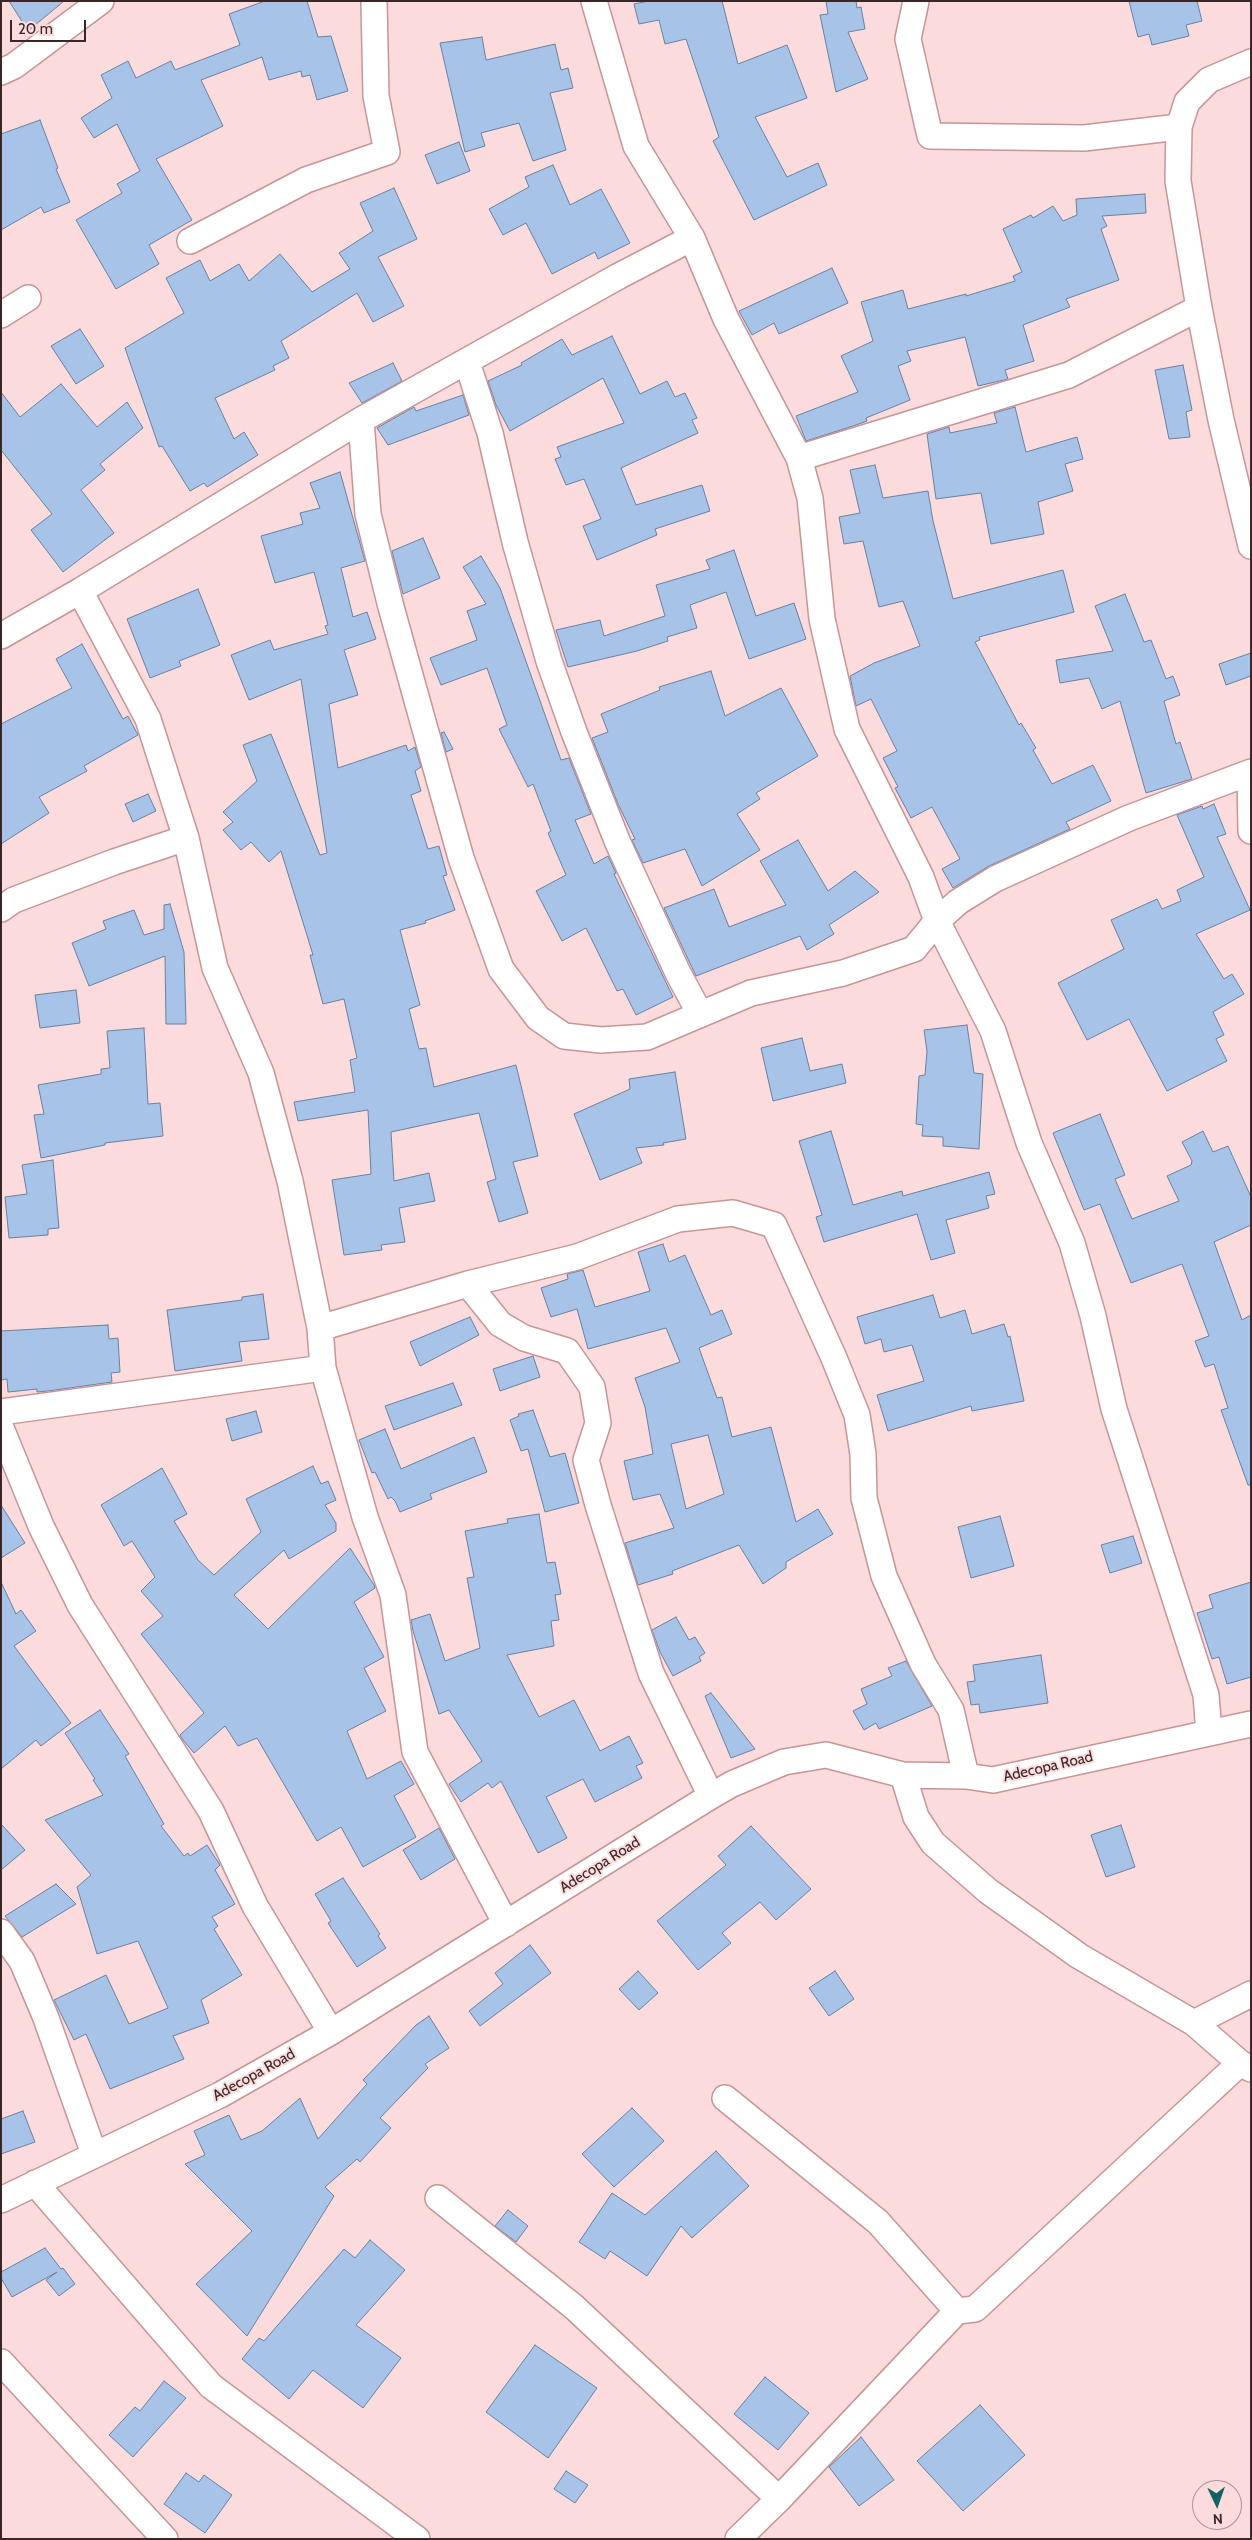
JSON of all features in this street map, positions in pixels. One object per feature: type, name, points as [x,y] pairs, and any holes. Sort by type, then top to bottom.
[{"type":"street","points":[[1,72],[14,66],[101,1]]},
{"type":"street","points":[[190,242],[306,180],[387,152],[376,96],[374,1]]},
{"type":"street","points":[[594,1],[636,146],[692,238],[726,319],[798,458],[810,498],[822,619],[847,729],[920,877],[937,921],[993,1031],[1029,1143],[1072,1243],[1093,1316],[1114,1409],[1206,1695],[1209,1733]]},
{"type":"street","points":[[916,1],[908,39],[930,136],[1084,138],[1179,127]]},
{"type":"street","points":[[1251,62],[1210,80],[1188,102],[1179,127],[1178,181],[1199,308],[1221,420],[1251,546]]},
{"type":"street","points":[[1,636],[80,591],[361,420],[619,276],[692,238]]},
{"type":"street","points":[[1,315],[28,298]]},
{"type":"street","points":[[798,458],[1069,375],[1199,308]]},
{"type":"street","points":[[467,362],[490,433],[515,542],[549,661],[618,843],[678,973],[700,1014]]},
{"type":"street","points":[[361,420],[368,514],[391,607],[462,858],[501,969],[538,1018],[564,1036],[601,1040],[647,1037],[751,993],[843,973],[914,949],[937,921],[958,902],[1012,871],[1129,818],[1250,772],[1251,830]]},
{"type":"street","points":[[80,591],[148,719],[186,838],[215,968],[261,1073],[290,1180],[320,1328],[323,1368],[365,1517],[392,1595],[415,1752],[506,1924]]},
{"type":"street","points":[[1,909],[14,900],[114,862],[186,838]]},
{"type":"street","points":[[320,1328],[468,1284],[577,1257],[678,1219],[733,1213],[774,1225],[834,1358],[857,1415],[863,1454],[864,1498],[884,1576],[923,1664],[951,1710],[966,1776]]},
{"type":"street","points":[[468,1284],[500,1324],[524,1338],[567,1350],[592,1387],[598,1423],[586,1460],[598,1505],[651,1673],[711,1796]]},
{"type":"street","points":[[1,1412],[323,1368]]},
{"type":"street","points":[[1,1428],[41,1526],[80,1605],[211,1811],[255,1906],[330,2032]]},
{"type":"street","name":"Adecopa Road","points":[[1,2200],[220,2095],[330,2032],[711,1796],[732,1784],[784,1762],[826,1755],[903,1776],[966,1776],[994,1780],[1251,1724]]},
{"type":"street","points":[[738,2539],[779,2499],[957,2311],[975,2309],[1245,2066],[1194,2023],[1079,1956],[988,1892],[933,1843],[916,1817],[903,1776]]},
{"type":"street","points":[[1,1932],[22,1961],[46,2018],[94,2154]]},
{"type":"street","points":[[1194,2023],[1251,1994]]},
{"type":"street","points":[[725,2098],[878,2222],[957,2311]]},
{"type":"street","points":[[35,2184],[211,2386],[417,2539]]},
{"type":"street","points":[[438,2198],[574,2308],[779,2499]]},
{"type":"street","points":[[1,2362],[165,2539]]},
{"type":"building","points":[[9,1],[64,1],[28,31]]},
{"type":"building","points":[[265,1],[307,1],[318,37],[331,36],[348,91],[317,100],[310,75],[302,77],[301,71],[269,80],[262,57],[201,80],[223,126],[156,159],[192,220],[149,245],[159,264],[116,289],[76,220],[122,193],[117,184],[140,171],[117,124],[94,138],[81,118],[112,98],[101,75],[128,61],[136,78],[171,61],[175,70],[240,45],[229,14]]},
{"type":"building","points":[[649,1],[722,1],[738,64],[787,45],[807,98],[755,117],[787,177],[818,163],[827,185],[754,220],[713,141],[719,137],[686,39],[665,44],[659,20],[639,24],[634,4]]},
{"type":"building","points":[[826,1],[856,1],[857,8],[861,7],[865,29],[848,32],[868,79],[836,92],[820,15],[828,14]]},
{"type":"building","points":[[1129,1],[1197,1],[1202,21],[1186,25],[1189,36],[1152,45],[1149,34],[1138,37]]},
{"type":"building","points":[[482,37],[486,60],[555,44],[561,70],[568,68],[573,88],[550,93],[566,150],[533,161],[519,123],[481,133],[485,146],[465,152],[440,43]]},
{"type":"building","points":[[40,120],[58,168],[56,169],[70,202],[44,213],[41,207],[1,230],[1,134]]},
{"type":"building","points":[[459,142],[470,171],[437,184],[425,155]]},
{"type":"building","points":[[553,165],[570,205],[601,189],[630,243],[598,259],[595,252],[552,274],[526,223],[503,235],[489,209],[529,187],[525,177]]},
{"type":"building","points":[[394,188],[417,239],[378,257],[404,306],[373,322],[357,293],[281,341],[289,358],[273,366],[275,370],[215,398],[234,439],[244,432],[258,455],[207,487],[204,483],[190,491],[162,446],[159,447],[125,348],[184,313],[166,278],[200,260],[210,281],[239,264],[249,281],[280,254],[312,292],[350,269],[339,253],[373,231],[360,203]]},
{"type":"building","points":[[1145,194],[1146,213],[1102,216],[1107,226],[1101,229],[1119,280],[1066,299],[1070,307],[1023,325],[1034,361],[1005,370],[1008,379],[978,386],[965,337],[907,351],[911,361],[898,366],[910,400],[866,418],[867,421],[806,441],[796,416],[858,392],[841,356],[873,341],[861,302],[903,290],[908,309],[966,294],[966,296],[1015,281],[1013,276],[1022,272],[1003,229],[1031,215],[1033,218],[1053,206],[1063,221],[1077,215],[1076,199]]},
{"type":"building","points":[[832,268],[848,303],[779,334],[774,323],[752,335],[739,311]]},
{"type":"building","points":[[80,329],[104,366],[76,384],[51,346]]},
{"type":"building","points":[[612,336],[640,394],[667,381],[675,397],[685,393],[697,418],[692,420],[698,433],[621,468],[636,505],[702,485],[710,511],[655,529],[657,535],[597,560],[583,526],[601,519],[584,479],[566,485],[555,459],[561,457],[557,447],[624,423],[603,378],[510,431],[496,405],[488,381],[522,365],[521,363],[562,339],[572,355]]},
{"type":"building","points":[[393,363],[402,381],[362,403],[349,383]]},
{"type":"building","points":[[1183,365],[1192,410],[1186,412],[1190,437],[1169,439],[1155,370]]},
{"type":"building","points":[[61,384],[97,427],[127,402],[143,428],[100,464],[105,470],[81,490],[114,533],[63,572],[31,530],[52,514],[1,450],[1,392],[20,417]]},
{"type":"building","points":[[463,395],[469,415],[388,445],[377,428],[414,407],[416,411]]},
{"type":"building","points":[[1015,407],[1026,452],[1077,437],[1083,459],[1065,464],[1073,491],[1038,502],[1044,534],[991,544],[981,493],[936,499],[927,434],[949,427],[950,433],[997,423],[994,413]]},
{"type":"building","points":[[875,465],[883,498],[928,491],[933,521],[953,599],[1063,570],[1074,612],[979,637],[980,640],[975,642],[1019,725],[1021,723],[1036,748],[1033,750],[1052,784],[1093,765],[1111,801],[1066,822],[1070,829],[989,866],[953,888],[942,869],[960,859],[932,807],[911,818],[895,788],[898,787],[883,758],[897,751],[871,699],[856,706],[850,676],[874,663],[920,646],[903,601],[879,607],[863,541],[844,544],[839,517],[860,513],[850,470]]},
{"type":"building","points":[[340,472],[365,561],[341,568],[353,617],[367,612],[376,639],[344,650],[358,695],[329,704],[338,768],[406,745],[408,751],[415,747],[421,767],[415,771],[421,791],[411,795],[428,849],[439,846],[447,875],[443,876],[455,910],[425,921],[426,923],[400,930],[420,1005],[409,1009],[419,1049],[426,1048],[434,1087],[516,1065],[538,1156],[513,1162],[528,1213],[499,1222],[487,1182],[496,1179],[479,1113],[391,1132],[394,1181],[429,1173],[435,1201],[399,1208],[405,1242],[381,1245],[382,1250],[344,1255],[332,1180],[371,1174],[368,1110],[298,1121],[294,1102],[355,1092],[350,1060],[357,1058],[344,999],[323,1004],[310,955],[313,955],[281,851],[269,862],[251,842],[241,850],[223,830],[233,822],[223,812],[257,781],[243,745],[271,734],[320,855],[327,853],[301,679],[249,700],[231,655],[270,640],[274,650],[328,634],[325,626],[328,625],[314,572],[275,583],[261,536],[303,524],[300,513],[320,508],[310,483]]},
{"type":"building","points":[[423,538],[440,578],[403,594],[392,551]]},
{"type":"building","points":[[734,550],[756,616],[794,603],[806,639],[749,659],[726,592],[690,605],[697,628],[667,637],[668,641],[637,651],[568,667],[556,630],[600,620],[604,636],[665,616],[656,585],[710,569],[706,560]]},
{"type":"building","points":[[481,556],[500,588],[561,760],[569,758],[591,814],[575,820],[594,864],[608,856],[616,873],[614,874],[673,997],[636,1015],[623,989],[617,991],[586,928],[562,941],[536,891],[566,875],[548,833],[551,831],[533,784],[528,787],[499,729],[507,725],[487,668],[441,685],[430,658],[477,640],[467,611],[486,604],[463,567]]},
{"type":"building","points":[[198,589],[220,645],[179,661],[181,666],[150,678],[127,619]]},
{"type":"building","points":[[1125,594],[1144,642],[1151,640],[1166,679],[1173,676],[1180,695],[1164,701],[1176,744],[1180,742],[1192,779],[1146,793],[1120,701],[1102,709],[1089,678],[1060,683],[1056,660],[1113,651],[1095,606]]},
{"type":"building","points":[[82,644],[123,719],[128,716],[138,735],[84,766],[87,771],[39,797],[49,813],[1,844],[1,724],[72,688],[56,659]]},
{"type":"building","points":[[1251,653],[1251,676],[1226,685],[1219,664]]},
{"type":"building","points":[[711,671],[725,716],[781,688],[818,756],[756,793],[760,799],[737,814],[760,850],[702,886],[685,849],[643,863],[632,840],[635,839],[618,804],[592,738],[608,732],[601,714],[660,690],[659,687]]},
{"type":"building","points":[[444,732],[453,749],[446,752],[441,733]]},
{"type":"building","points":[[148,794],[156,811],[133,822],[125,804]]},
{"type":"building","points":[[1214,804],[1226,834],[1217,837],[1250,910],[1196,934],[1224,979],[1232,974],[1244,994],[1213,1012],[1224,1035],[1216,1039],[1227,1061],[1167,1091],[1129,1019],[1087,1040],[1058,983],[1124,949],[1111,920],[1157,899],[1162,909],[1181,901],[1177,890],[1204,877],[1177,815],[1202,806],[1203,809]]},
{"type":"building","points":[[798,840],[828,891],[855,871],[879,892],[829,925],[834,934],[807,950],[800,936],[696,976],[664,908],[714,889],[729,927],[786,905],[760,861]]},
{"type":"building","points":[[170,904],[184,952],[186,1024],[166,1024],[165,956],[89,986],[72,943],[106,929],[103,921],[134,910],[144,935],[164,929],[164,905]]},
{"type":"building","points":[[76,990],[80,1023],[40,1028],[35,995]]},
{"type":"building","points":[[967,1025],[974,1073],[983,1074],[979,1149],[943,1146],[943,1137],[922,1136],[923,1125],[916,1124],[919,1076],[925,1075],[927,1051],[924,1030]]},
{"type":"building","points":[[144,1028],[148,1104],[160,1103],[163,1136],[105,1143],[105,1145],[41,1158],[34,1115],[44,1114],[38,1085],[101,1074],[101,1069],[110,1068],[107,1031]]},
{"type":"building","points":[[802,1038],[810,1071],[842,1064],[846,1083],[773,1101],[761,1048]]},
{"type":"building","points":[[675,1072],[686,1139],[663,1143],[664,1145],[636,1148],[642,1163],[600,1180],[574,1114],[630,1089],[629,1079]]},
{"type":"building","points":[[1100,1114],[1125,1175],[1115,1179],[1132,1219],[1179,1201],[1167,1176],[1191,1165],[1192,1161],[1182,1142],[1203,1131],[1213,1152],[1228,1146],[1251,1197],[1251,1225],[1214,1242],[1242,1320],[1251,1315],[1251,1485],[1248,1485],[1221,1410],[1228,1408],[1214,1364],[1205,1367],[1195,1341],[1209,1336],[1182,1264],[1131,1283],[1100,1204],[1084,1210],[1053,1133]]},
{"type":"building","points":[[831,1131],[853,1205],[902,1191],[903,1196],[989,1172],[995,1194],[986,1196],[989,1208],[946,1220],[955,1253],[931,1260],[917,1214],[824,1242],[816,1217],[822,1215],[799,1141]]},
{"type":"building","points":[[53,1160],[59,1228],[48,1229],[48,1235],[9,1238],[5,1197],[27,1194],[22,1165]]},
{"type":"building","points":[[663,1244],[669,1262],[685,1255],[711,1315],[722,1310],[732,1334],[699,1348],[717,1398],[722,1397],[732,1437],[771,1427],[796,1522],[818,1509],[833,1534],[786,1562],[786,1568],[763,1584],[739,1545],[672,1571],[673,1574],[638,1585],[625,1543],[674,1528],[660,1494],[633,1500],[624,1461],[653,1454],[645,1407],[635,1378],[680,1362],[666,1328],[588,1349],[577,1309],[551,1317],[541,1288],[568,1279],[567,1274],[583,1270],[595,1307],[650,1291],[638,1252]],"holes":[[[708,1435],[724,1494],[686,1509],[671,1444]]]},
{"type":"building","points":[[263,1294],[269,1339],[239,1342],[242,1361],[175,1371],[167,1310],[242,1300],[242,1297]]},
{"type":"building","points":[[933,1295],[940,1318],[965,1310],[972,1334],[1004,1324],[1008,1337],[1010,1336],[1024,1401],[972,1411],[971,1406],[888,1431],[877,1395],[924,1381],[912,1345],[884,1352],[881,1339],[865,1344],[857,1317]]},
{"type":"building","points":[[470,1317],[479,1335],[420,1366],[410,1342]]},
{"type":"building","points":[[108,1325],[109,1339],[118,1338],[120,1372],[111,1373],[112,1382],[48,1391],[37,1392],[37,1389],[8,1392],[7,1379],[1,1380],[1,1331]]},
{"type":"building","points":[[533,1356],[540,1377],[500,1391],[493,1369]]},
{"type":"building","points":[[453,1383],[462,1405],[394,1430],[385,1406]]},
{"type":"building","points":[[533,1410],[550,1457],[565,1453],[579,1503],[545,1512],[528,1449],[521,1451],[510,1420],[519,1416],[518,1414]]},
{"type":"building","points":[[256,1411],[262,1432],[232,1441],[226,1419]]},
{"type":"building","points":[[385,1429],[401,1469],[474,1437],[487,1472],[430,1494],[432,1499],[400,1512],[395,1501],[391,1497],[388,1499],[375,1472],[372,1473],[359,1440]]},
{"type":"building","points":[[313,1466],[321,1484],[328,1481],[336,1500],[325,1505],[336,1523],[336,1531],[289,1559],[284,1550],[234,1595],[268,1629],[350,1548],[374,1585],[375,1588],[354,1602],[384,1657],[364,1668],[386,1711],[347,1731],[367,1779],[401,1761],[414,1784],[394,1796],[416,1837],[363,1867],[341,1827],[317,1841],[257,1738],[238,1746],[225,1726],[194,1753],[183,1740],[180,1735],[204,1713],[141,1634],[163,1616],[141,1591],[155,1577],[132,1541],[124,1546],[101,1505],[162,1468],[187,1514],[174,1521],[198,1560],[214,1575],[261,1532],[246,1499]]},
{"type":"building","points":[[1,1505],[25,1543],[1,1558]]},
{"type":"building","points":[[539,1514],[547,1563],[555,1562],[561,1594],[555,1595],[559,1620],[551,1621],[554,1646],[507,1655],[539,1717],[574,1700],[600,1751],[629,1736],[643,1763],[636,1766],[642,1778],[595,1802],[583,1779],[546,1797],[567,1838],[538,1853],[501,1781],[492,1788],[488,1783],[461,1802],[449,1784],[482,1761],[449,1710],[439,1714],[411,1620],[430,1614],[445,1661],[480,1648],[467,1578],[474,1577],[465,1531],[508,1523],[507,1519]]},
{"type":"building","points":[[1000,1516],[1014,1566],[971,1578],[958,1527]]},
{"type":"building","points":[[1133,1536],[1142,1563],[1110,1573],[1101,1545]]},
{"type":"building","points":[[1,1582],[16,1614],[21,1610],[36,1631],[14,1646],[71,1723],[41,1746],[36,1740],[1,1769]]},
{"type":"building","points":[[1251,1582],[1251,1677],[1227,1684],[1219,1657],[1212,1659],[1197,1613],[1213,1608],[1209,1595]]},
{"type":"building","points":[[676,1617],[689,1640],[695,1637],[705,1653],[699,1657],[701,1661],[673,1676],[660,1652],[652,1630]]},
{"type":"building","points":[[1041,1655],[1048,1703],[980,1713],[979,1704],[971,1705],[967,1682],[975,1681],[973,1665]]},
{"type":"building","points":[[906,1661],[932,1706],[879,1729],[876,1723],[864,1730],[853,1711],[867,1704],[861,1689],[892,1676],[888,1668]]},
{"type":"building","points":[[711,1693],[755,1749],[731,1758],[705,1696]]},
{"type":"building","points":[[100,1710],[129,1754],[125,1756],[164,1824],[161,1826],[184,1856],[188,1853],[190,1856],[207,1845],[220,1865],[215,1870],[235,1904],[212,1917],[218,1926],[214,1929],[242,1975],[201,2000],[209,2023],[173,2036],[184,2059],[110,2089],[86,2034],[74,2040],[54,2000],[106,1975],[129,2024],[168,2008],[138,1941],[97,1954],[77,1887],[91,1875],[45,1820],[103,1795],[93,1780],[95,1779],[65,1733]]},
{"type":"building","points":[[1,1824],[25,1850],[1,1870]]},
{"type":"building","points":[[1121,1825],[1135,1867],[1106,1877],[1091,1835]]},
{"type":"building","points":[[751,1826],[811,1889],[776,1920],[760,1902],[722,1933],[731,1943],[698,1970],[657,1921],[726,1865],[718,1856]]},
{"type":"building","points":[[439,1828],[455,1859],[421,1880],[403,1850]]},
{"type":"building","points":[[343,1878],[380,1934],[378,1936],[386,1948],[357,1967],[328,1923],[331,1921],[315,1894]]},
{"type":"building","points":[[56,1884],[76,1904],[22,1937],[5,1916]]},
{"type":"building","points":[[530,1945],[551,1973],[480,2026],[469,2011],[503,1984],[495,1973]]},
{"type":"building","points":[[638,1971],[658,1993],[639,2010],[619,1989]]},
{"type":"building","points":[[835,1971],[854,1999],[829,2016],[809,1988]]},
{"type":"building","points":[[429,2016],[449,2048],[425,2064],[428,2068],[380,2118],[391,2128],[360,2162],[357,2159],[325,2187],[334,2196],[247,2336],[196,2284],[252,2231],[185,2164],[205,2155],[194,2131],[229,2115],[241,2140],[262,2131],[300,2098],[318,2139],[367,2084],[363,2080],[416,2025]]},
{"type":"building","points":[[632,2108],[664,2141],[614,2187],[582,2154]]},
{"type":"building","points":[[23,2111],[35,2142],[1,2154],[1,2119]]},
{"type":"building","points":[[716,2151],[749,2186],[692,2238],[681,2226],[647,2276],[610,2251],[605,2259],[579,2242],[612,2193],[645,2215]]},
{"type":"building","points":[[508,2210],[528,2226],[516,2242],[495,2226]]},
{"type":"building","points":[[370,2240],[405,2270],[356,2325],[401,2358],[363,2408],[313,2370],[289,2399],[242,2359],[259,2338],[264,2341],[344,2249],[355,2258]]},
{"type":"building","points":[[45,2248],[75,2284],[59,2296],[46,2280],[57,2272],[12,2297],[1,2278],[1,2272]]},
{"type":"building","points":[[535,2345],[597,2388],[548,2458],[486,2412]]},
{"type":"building","points":[[765,2377],[809,2413],[778,2450],[734,2414]]},
{"type":"building","points":[[164,2381],[186,2398],[133,2457],[109,2435],[135,2407],[140,2411]]},
{"type":"building","points":[[980,2405],[1025,2455],[963,2511],[917,2461]]},
{"type":"building","points":[[861,2437],[894,2480],[859,2506],[829,2467]]},
{"type":"building","points":[[566,2471],[588,2485],[575,2503],[554,2489]]},
{"type":"building","points":[[186,2473],[199,2482],[204,2475],[232,2495],[205,2533],[164,2504]]}]
